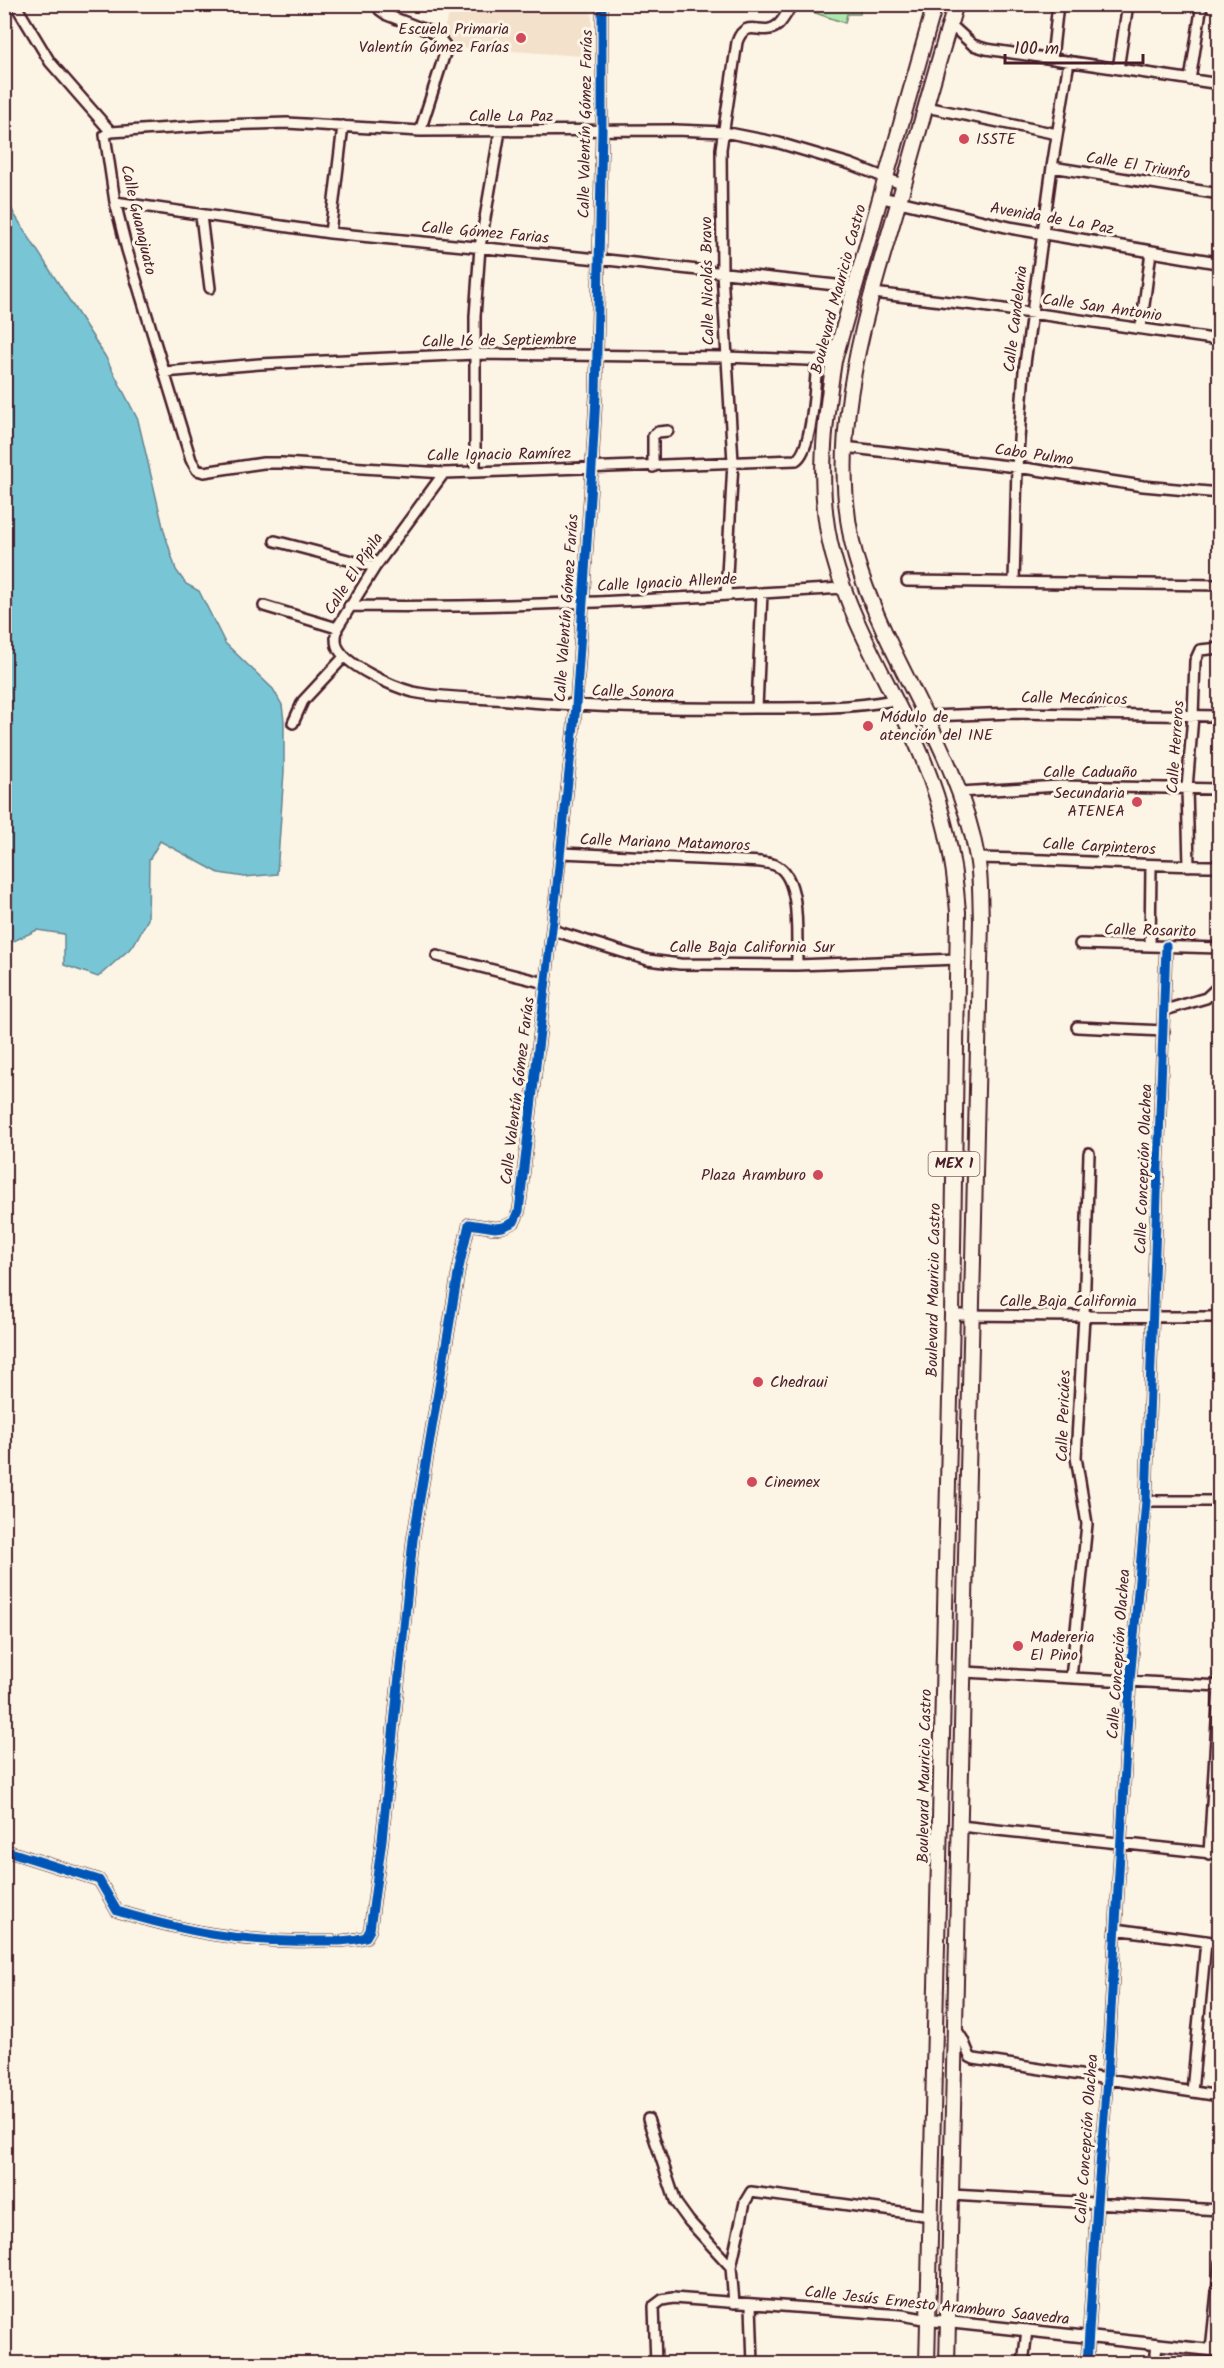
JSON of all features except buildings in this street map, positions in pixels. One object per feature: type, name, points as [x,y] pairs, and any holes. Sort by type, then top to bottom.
[{"type":"main road","name":"Boulevard Mauricio Castro","points":[[927,2364],[958,959],[956,879],[948,834],[920,753],[872,657],[832,555],[823,486],[826,411],[834,362],[935,4]]},
{"type":"main road","name":"MEX 1","points":[[947,2364],[981,920],[977,858],[960,792],[928,716],[879,619],[861,572],[852,537],[845,490],[844,447],[854,375],[873,293],[956,4]]},
{"type":"main road","points":[[956,999],[971,1015],[978,1038]]},
{"type":"street","points":[[15,4],[50,62],[111,132]]},
{"type":"street","points":[[377,4],[384,13],[436,34],[445,45],[445,53],[420,131]]},
{"type":"street","name":"Calle Valentín Gómez Farías","points":[[4,1850],[99,1880],[117,1911],[160,1924],[232,1939],[296,1941],[353,1940],[366,1937],[370,1930],[382,1840],[413,1540],[459,1268],[469,1224],[503,1227],[514,1222],[519,1211],[576,706],[597,354],[602,4]]},
{"type":"street","name":"Calle Nicolás Bravo","points":[[726,594],[733,462],[725,357],[721,149],[737,42],[741,32],[746,29],[768,30],[778,25],[792,4]]},
{"type":"street","points":[[1052,58],[1058,4]]},
{"type":"street","points":[[1118,69],[1128,4]]},
{"type":"street","points":[[1190,80],[1202,4]]},
{"type":"street","points":[[950,24],[969,42],[978,47],[1220,84]]},
{"type":"street","name":"Calle Candelaria","points":[[1014,582],[1017,467],[1024,371],[1069,61]]},
{"type":"street","points":[[926,107],[1057,134]]},
{"type":"street","name":"Calle La Paz","points":[[111,132],[287,123],[420,131],[724,132],[779,143],[850,164],[903,184]]},
{"type":"street","points":[[330,233],[343,126]]},
{"type":"street","points":[[475,472],[475,316],[480,247],[500,131]]},
{"type":"street","name":"Calle Guanajuato","points":[[111,132],[105,135],[115,202],[127,250],[190,460],[197,470]]},
{"type":"street","name":"Calle El Triunfo","points":[[1052,167],[1220,194]]},
{"type":"street","name":"Avenida de La Paz","points":[[880,197],[1043,234],[1220,263]]},
{"type":"street","name":"Calle Gómez Farias","points":[[115,202],[330,233],[854,287]]},
{"type":"street","points":[[201,216],[210,288]]},
{"type":"street","points":[[1141,328],[1152,252]]},
{"type":"street","name":"Calle San Antonio","points":[[873,293],[1220,340]]},
{"type":"street","name":"Calle 16 de Septiembre","points":[[164,372],[283,363],[475,354],[597,354],[834,362]]},
{"type":"street","name":"Calle Ignacio Ramírez","points":[[197,470],[204,472],[263,463],[282,463],[444,473],[796,460],[801,457],[807,441],[817,361]]},
{"type":"street","points":[[653,467],[653,436],[658,432],[668,431]]},
{"type":"street","name":"Cabo Pulmo","points":[[844,447],[1017,467],[1143,486],[1220,493]]},
{"type":"street","name":"Calle El Pípila","points":[[344,657],[335,639],[336,628],[375,567],[444,473]]},
{"type":"street","points":[[275,541],[375,567]]},
{"type":"street","points":[[907,581],[1220,585]]},
{"type":"street","name":"Calle Ignacio Allende","points":[[349,606],[441,607],[581,603],[844,588]]},
{"type":"street","points":[[757,708],[762,593]]},
{"type":"street","points":[[264,606],[336,628]]},
{"type":"street","name":"Calle Herreros","points":[[1189,866],[1187,788],[1194,716],[1195,657],[1203,649],[1220,648]]},
{"type":"street","points":[[293,723],[303,701],[344,657]]},
{"type":"street","name":"Calle Sonora","points":[[344,657],[378,677],[414,692],[576,706],[757,708],[859,706],[894,700]]},
{"type":"street","name":"Calle Mecánicos","points":[[928,716],[1015,713],[1220,716]]},
{"type":"street","name":"Calle Caduaño","points":[[960,792],[1059,786],[1220,789]]},
{"type":"street","name":"Calle Mariano Matamoros","points":[[561,853],[768,863],[783,870],[791,884],[795,908],[797,965]]},
{"type":"street","name":"Calle Carpinteros","points":[[977,858],[1151,866],[1220,866]]},
{"type":"street","points":[[1150,946],[1151,866]]},
{"type":"street","name":"Calle Baja California Sur","points":[[552,930],[634,957],[662,962],[797,965],[958,959]]},
{"type":"street","name":"Calle Rosarito","points":[[1080,944],[1220,948]]},
{"type":"street","name":"Calle Concepción Olachea","points":[[1087,2364],[1107,2079],[1130,1681],[1146,1501],[1166,946]]},
{"type":"street","points":[[437,956],[546,983]]},
{"type":"street","points":[[1206,998],[1220,985]]},
{"type":"street","points":[[1165,1010],[1206,998],[1220,998]]},
{"type":"street","points":[[1077,1028],[1164,1031]]},
{"type":"street","name":"Calle Pericúes","points":[[1071,1678],[1087,1524],[1076,1457],[1084,1316],[1089,1153]]},
{"type":"street","name":"Calle Baja California","points":[[951,1315],[1220,1317]]},
{"type":"street","points":[[1146,1501],[1220,1501]]},
{"type":"street","points":[[1209,1854],[1220,1671]]},
{"type":"street","points":[[964,1672],[1219,1686]]},
{"type":"street","points":[[960,1826],[1220,1854]]},
{"type":"street","points":[[1115,1929],[1220,1943]]},
{"type":"street","points":[[1192,2092],[1206,1941]]},
{"type":"street","points":[[956,2029],[970,2057],[974,2059],[1220,2096]]},
{"type":"street","points":[[648,2119],[676,2203],[689,2222],[731,2267]]},
{"type":"street","points":[[734,2303],[731,2267],[745,2202],[751,2192],[931,2216]]},
{"type":"street","points":[[951,2195],[1220,2210]]},
{"type":"street","points":[[1215,2350],[1220,2263]]},
{"type":"street","name":"Calle Jesús Ernesto Aramburo Saavedra","points":[[656,2364],[654,2306],[662,2300],[673,2298],[902,2315],[929,2320],[1215,2350]]},
{"type":"street","points":[[751,2305],[753,2364]]},
{"type":"street","points":[[1023,2364],[1027,2330]]},
{"type":"street","points":[[1155,2364],[1157,2344]]},
{"type":"shaded area","name":"Escuela Primaria Valentín Gómez Farías","points":[[453,5],[591,5],[594,57],[457,47],[443,30]]},
{"type":"green space","points":[[803,4],[861,5],[860,14],[847,14],[845,23],[801,8]]},
{"type":"water","points":[[5,193],[14,214],[105,356],[138,420],[164,531],[176,570],[186,584],[199,591],[225,643],[273,689],[282,705],[284,721],[284,771],[277,874],[245,877],[219,873],[160,841],[149,860],[148,919],[133,946],[98,977],[64,965],[64,934],[37,930],[5,945]]},
{"type":"cycle path","points":[[4,1850],[99,1880],[117,1911],[189,1930],[237,1938],[286,1941],[352,1940],[366,1937],[370,1930],[382,1840],[413,1540],[459,1268],[469,1224],[503,1227],[514,1222],[519,1211],[576,706],[596,396],[602,130],[602,4]]},
{"type":"cycle path","points":[[1087,2364],[1107,2079],[1130,1681],[1146,1501],[1166,946]]},
{"type":"place","name":"Escuela Primaria Valentín Gómez Farías","points":[[521,38]]},
{"type":"place","name":"ISSTE","points":[[964,139]]},
{"type":"place","name":"Módulo de atención del INE","points":[[868,726]]},
{"type":"place","name":"Secundaria ATENEA","points":[[1137,802]]},
{"type":"place","name":"Plaza Aramburo","points":[[818,1175]]},
{"type":"place","name":"Chedraui","points":[[758,1382]]},
{"type":"place","name":"Cinemex","points":[[752,1482]]},
{"type":"place","name":"Madereria El Pino","points":[[1018,1646]]}]
